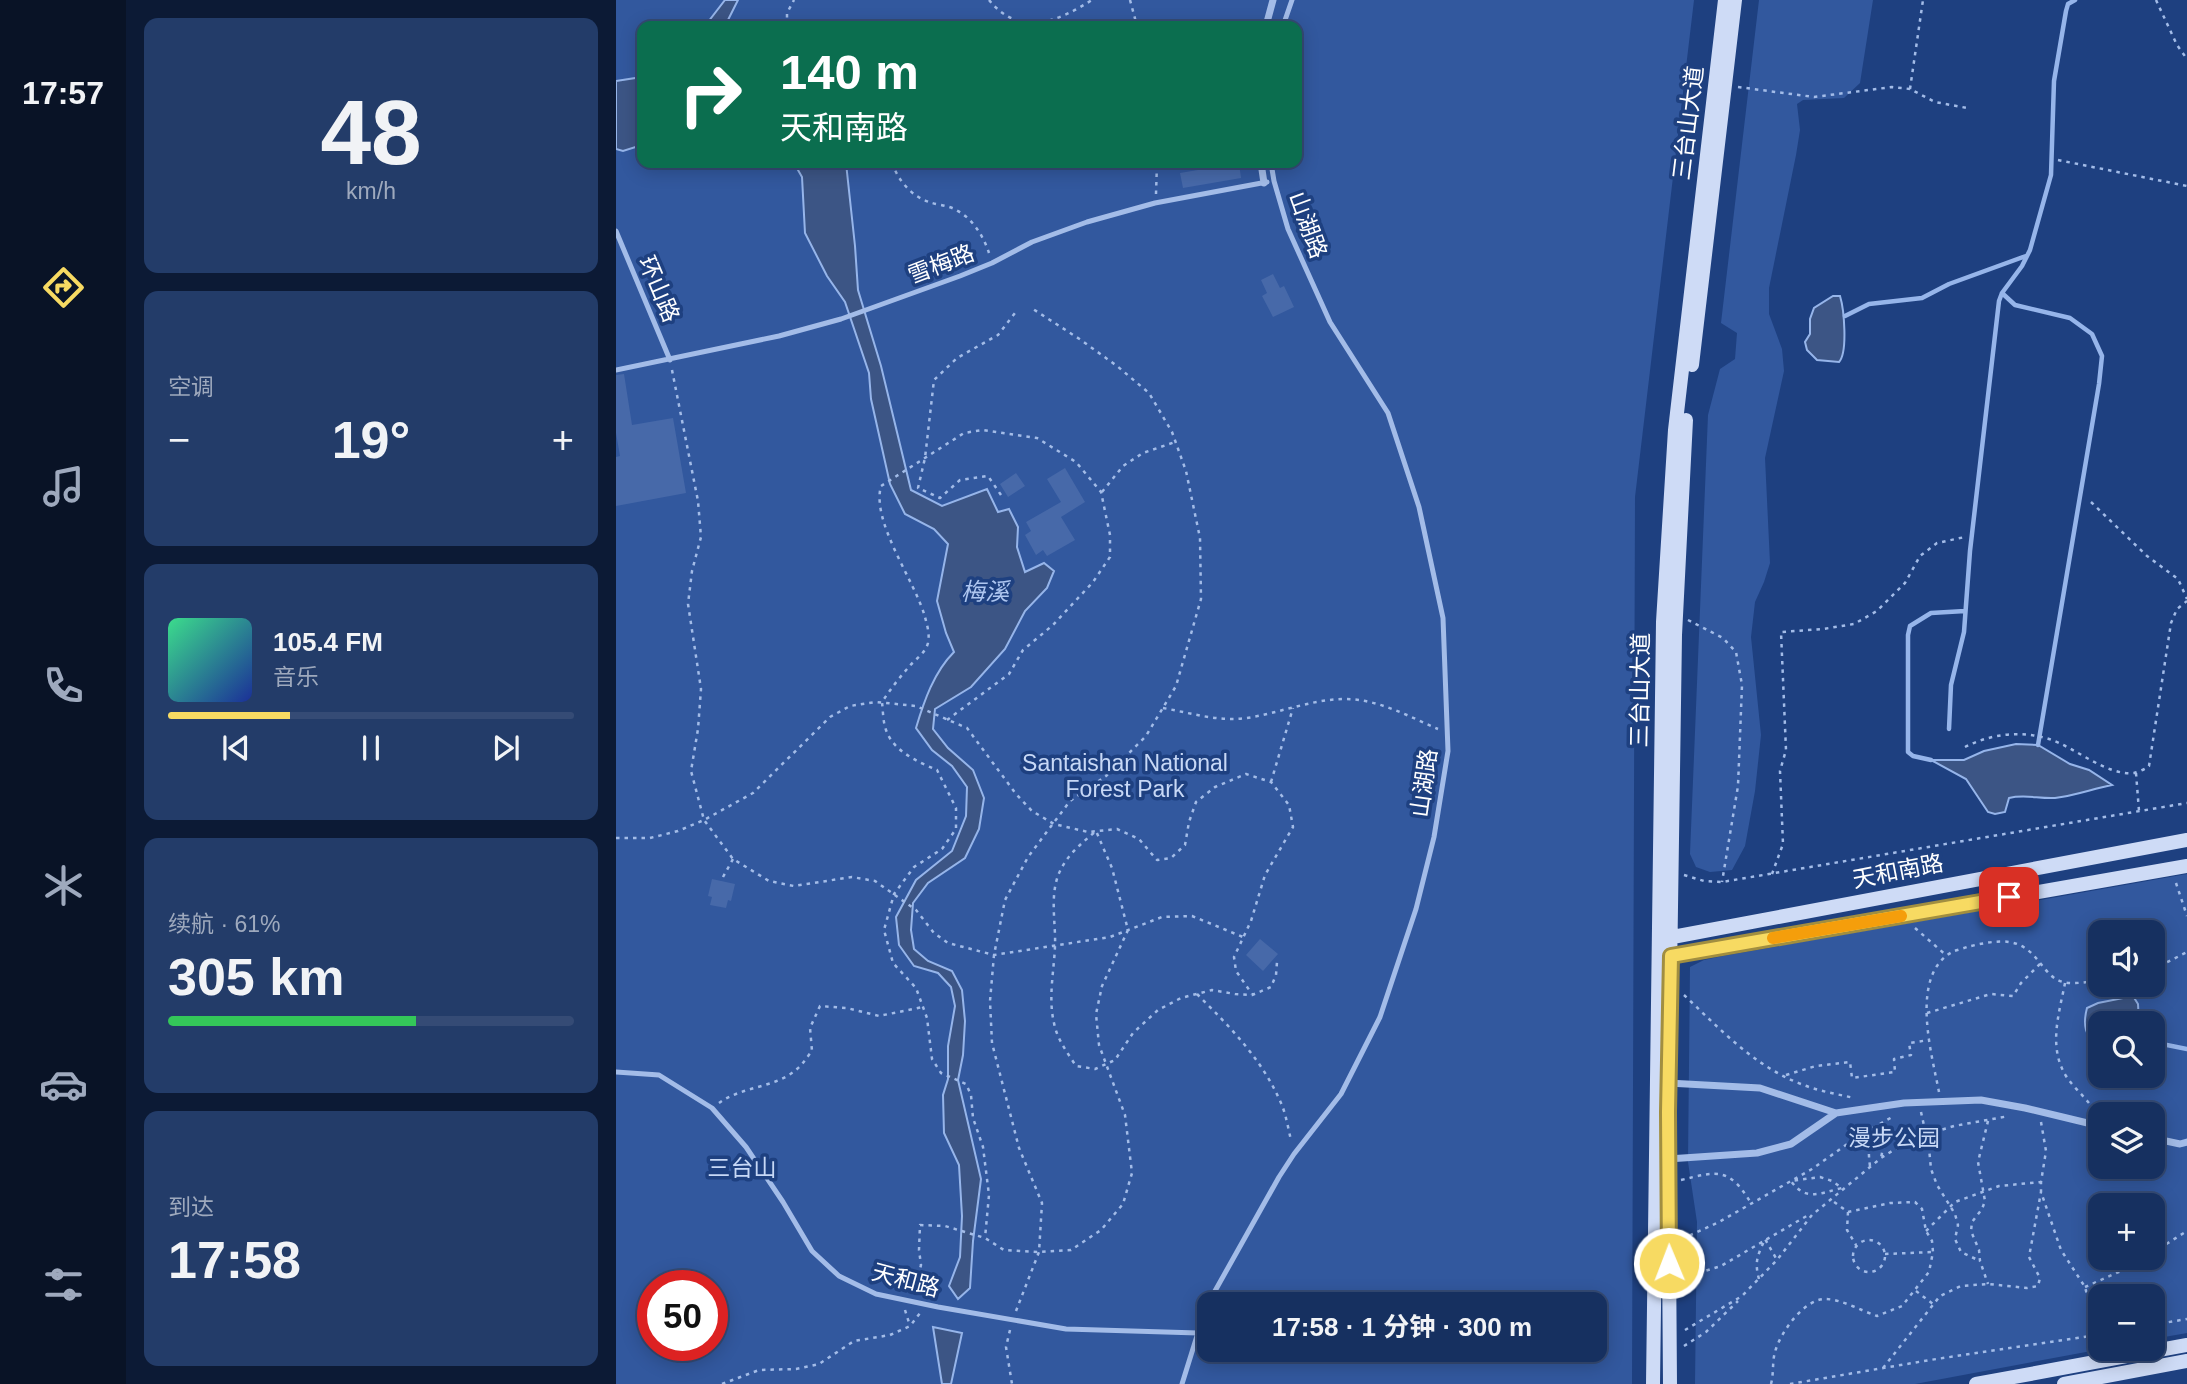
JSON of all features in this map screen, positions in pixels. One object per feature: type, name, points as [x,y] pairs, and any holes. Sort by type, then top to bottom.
[{"type":"main road","name":"三台山大道","points":[[1665,938],[1663,622],[1675,430],[1725,0]]},
{"type":"main road","name":"三台山大道","points":[[1653,1384],[1664,958],[1672,871],[1676,614],[1685,424],[1735,0]]},
{"type":"main road","name":"天和南路","points":[[1665,938],[2187,840]]},
{"type":"main road","name":"天和南路","points":[[1664,958],[2187,866]]},
{"type":"main road","name":"三台山大道","points":[[1664,958],[1670,981],[1670,1384]]},
{"type":"main road","points":[[1976,1384],[2187,1345]]},
{"type":"main road","points":[[2064,1384],[2187,1361]]},
{"type":"street","points":[[1267,21],[1273,0]]},
{"type":"street","points":[[1262,168],[1264,183]]},
{"type":"street","points":[[1668,1083],[1760,1087],[1836,1113],[1918,1102],[1981,1100],[2088,1123]]},
{"type":"street","points":[[1668,1159],[1756,1153],[1791,1144],[1836,1113]]},
{"type":"street","points":[[2165,1141],[2180,1144],[2187,1142]]},
{"type":"lane","points":[[1285,21],[1292,0]]},
{"type":"lane","name":"山湖路","points":[[1215,1292],[1294,1154],[1341,1094],[1380,1017],[1416,909],[1434,837],[1448,751],[1443,618],[1419,507],[1388,413],[1330,322],[1288,229],[1272,168]]},
{"type":"lane","name":"雪梅路","points":[[616,370],[779,336],[841,319],[888,304],[992,263],[1031,243],[1087,222],[1155,203],[1274,181]]},
{"type":"lane","name":"环山路","points":[[616,231],[670,360]]},
{"type":"lane","name":"天和路","points":[[616,1072],[659,1075],[712,1108],[746,1147],[812,1251],[839,1276],[876,1294],[1066,1329],[1197,1333]]},
{"type":"lane","name":"山湖路","points":[[1182,1384],[1197,1336]]},
{"type":"path","points":[[787,21],[787,13],[793,0]]},
{"type":"path","points":[[989,0],[996,9],[1016,21]]},
{"type":"path","points":[[1049,21],[1060,18],[1092,0]]},
{"type":"path","points":[[1130,0],[1136,21]]},
{"type":"path","points":[[1910,89],[1923,0]]},
{"type":"path","points":[[2157,0],[2187,59]]},
{"type":"path","points":[[1725,86],[1814,97],[1892,87],[1910,89],[1935,102],[1967,108]]},
{"type":"path","points":[[2058,160],[2187,186]]},
{"type":"path","points":[[895,168],[906,189],[926,202],[954,209],[967,218],[979,231],[992,263]]},
{"type":"path","points":[[1155,203],[1157,168]]},
{"type":"path","points":[[1012,1384],[1006,1347],[1012,1319],[1039,1252],[1042,1203],[1019,1148],[992,1043],[990,1001],[994,955],[1004,900],[1028,857],[1070,801],[1106,776],[1146,736],[1176,686],[1201,599],[1200,538],[1186,471],[1171,432],[1149,393],[1117,366],[1033,309]]},
{"type":"path","points":[[1001,495],[988,476],[960,480],[940,498],[918,488],[925,458],[934,380],[957,358],[998,335],[1015,313]]},
{"type":"path","points":[[670,360],[698,501],[701,537],[692,571],[688,604],[701,688],[691,771],[704,820],[733,859],[769,881],[794,886],[852,877],[875,881],[916,910],[934,933],[948,943],[994,955],[1110,937],[1163,916],[1192,916],[1242,937]]},
{"type":"path","points":[[947,720],[1009,674],[1023,650],[1053,625],[1093,582],[1110,557],[1110,535],[1101,492],[1076,462],[1037,438],[982,430],[964,433],[881,486],[878,496],[890,539],[922,607],[929,640],[925,651],[909,666],[882,702],[886,730],[897,747],[918,762],[937,770],[956,808],[956,829],[942,849],[914,867],[894,894],[884,930],[893,963],[916,988],[927,1018],[932,1059],[940,1073],[966,1084],[971,1095],[973,1118],[983,1147],[989,1195],[985,1238]]},
{"type":"path","points":[[1101,492],[1123,466],[1143,453],[1175,442]]},
{"type":"path","points":[[1965,747],[1983,738],[2030,734],[2051,739],[2122,772],[2136,773],[2149,766],[2171,623],[2177,609],[2187,600],[2178,579],[2147,556],[2091,502]]},
{"type":"path","points":[[1772,874],[1783,845],[1780,771],[1786,750],[1781,632],[1854,624],[1877,611],[1905,583],[1920,556],[1937,543],[1965,537]]},
{"type":"path","points":[[1676,614],[1723,638],[1736,652],[1742,685],[1738,786],[1722,882]]},
{"type":"path","points":[[1163,708],[1218,720],[1248,718],[1343,699],[1382,705],[1447,733]]},
{"type":"path","points":[[616,838],[650,838],[678,831],[704,820],[753,793],[830,717],[850,706],[882,702],[916,706],[967,728],[1031,811],[1054,824],[1088,832],[1116,829],[1139,839],[1157,860],[1171,858],[1185,845],[1196,802],[1215,787],[1246,774],[1271,782],[1289,805],[1293,827],[1265,875],[1251,921],[1234,957],[1236,971],[1252,995]]},
{"type":"path","points":[[1271,782],[1293,707]]},
{"type":"path","points":[[2136,773],[2139,811]]},
{"type":"path","points":[[1672,871],[1704,881],[1722,882],[2187,803]]},
{"type":"path","points":[[911,1301],[921,1265],[920,1226],[953,1228],[985,1238],[1003,1250],[1071,1250],[1101,1230],[1123,1203],[1132,1173],[1125,1115],[1099,1045],[1096,1014],[1102,986],[1128,930],[1112,868],[1096,831]]},
{"type":"path","points":[[1096,831],[1072,853],[1059,873],[1054,900],[1054,1022],[1063,1046],[1076,1066],[1095,1069],[1115,1060],[1133,1033],[1158,1010],[1181,998],[1212,990],[1234,995],[1252,995],[1271,987],[1277,962]]},
{"type":"path","points":[[723,877],[733,859]]},
{"type":"path","points":[[2172,868],[2187,916]]},
{"type":"path","points":[[1900,916],[1947,956]]},
{"type":"path","points":[[1941,1101],[1929,1040],[1925,1002],[1940,961],[1952,952],[1975,945],[2010,942],[2032,952],[2053,979],[2065,983],[2088,982]]},
{"type":"path","points":[[2165,963],[2187,952]]},
{"type":"path","points":[[1926,1013],[1991,994],[2013,996],[2021,983],[2041,963]]},
{"type":"path","points":[[1670,981],[1719,1030],[1751,1057],[1801,1084],[1859,1099]]},
{"type":"path","points":[[2065,983],[2055,1048],[2066,1076],[2089,1102]]},
{"type":"path","points":[[1197,994],[1236,1033],[1261,1065],[1282,1105],[1294,1154]]},
{"type":"path","points":[[712,1108],[726,1098],[777,1080],[796,1070],[812,1051],[810,1028],[820,1006],[847,1007],[879,1016],[923,1007]]},
{"type":"path","points":[[1783,1075],[1816,1066],[1850,1062],[1852,1078],[1895,1072],[1894,1059],[1911,1055],[1909,1043],[1929,1040]]},
{"type":"path","points":[[1918,1102],[1931,1169],[1958,1225],[1955,1239],[1961,1252],[1980,1261]]},
{"type":"path","points":[[2039,1111],[2046,1151],[2040,1182],[2041,1192],[2061,1250],[2085,1287],[2088,1297]]},
{"type":"path","points":[[1670,1354],[1706,1332],[1777,1260],[1816,1211],[1881,1158],[1911,1139],[1926,1134],[2014,1115]]},
{"type":"path","points":[[1669,1245],[1719,1222],[1812,1169],[1860,1135],[1894,1116]]},
{"type":"path","points":[[1988,1120],[1978,1162],[1985,1201],[1972,1223],[1971,1231],[1988,1284]]},
{"type":"path","points":[[1881,1158],[1885,1143],[1882,1123]]},
{"type":"path","points":[[1870,1166],[1869,1141],[1882,1123]]},
{"type":"path","points":[[1668,1182],[1716,1173],[1731,1177],[1751,1203]]},
{"type":"path","points":[[1791,1181],[1820,1177],[1842,1188]]},
{"type":"path","points":[[1791,1181],[1798,1191],[1809,1196],[1842,1188]]},
{"type":"path","points":[[1926,1231],[1955,1202],[1983,1191],[2019,1182],[2040,1182]]},
{"type":"path","points":[[1883,1368],[1940,1296],[1961,1286],[2038,1286],[2039,1278],[2029,1257],[2041,1192]]},
{"type":"path","points":[[1771,1384],[1774,1354],[1781,1334],[1796,1316],[1813,1303],[1824,1299],[1839,1302],[1877,1316],[1902,1306],[1929,1272],[1932,1241],[1926,1231],[1922,1209],[1915,1202],[1890,1203],[1848,1212],[1830,1199]]},
{"type":"path","points":[[1670,1282],[1721,1266],[1816,1211]]},
{"type":"path","points":[[1848,1212],[1847,1230],[1856,1245]]},
{"type":"path","points":[[2165,1245],[2187,1231]]},
{"type":"path","points":[[1765,1239],[1777,1260]]},
{"type":"path","points":[[1759,1279],[1755,1267],[1765,1239]]},
{"type":"path","points":[[1870,1239],[1880,1244],[1885,1254],[1883,1264],[1875,1271],[1864,1272],[1853,1261],[1856,1245],[1860,1241],[1870,1239]]},
{"type":"path","points":[[1885,1254],[1933,1252]]},
{"type":"path","points":[[2085,1287],[2123,1270]]},
{"type":"path","points":[[1916,1290],[1933,1304]]},
{"type":"path","points":[[1670,1338],[1742,1296]]},
{"type":"path","points":[[903,1300],[905,1316],[910,1326]]},
{"type":"path","points":[[722,1384],[759,1370],[796,1369],[819,1364],[854,1341],[890,1335],[910,1326],[925,1304]]},
{"type":"path","points":[[2165,1323],[2187,1319]]},
{"type":"path","points":[[1790,1384],[2088,1337]]},
{"type":"green space","name":"Santaishan National Forest Park","points":[[616,0],[1694,0],[1635,497],[1632,1384],[616,1384]]},
{"type":"green space","points":[[1759,0],[1873,0],[1860,83],[1844,98],[1803,100],[1797,104],[1800,130],[1769,288],[1769,314],[1782,349],[1784,371],[1765,458],[1770,563],[1755,602],[1751,637],[1761,735],[1755,791],[1745,846],[1732,870],[1710,872],[1696,867],[1690,854],[1708,415],[1720,369],[1735,359],[1737,333],[1721,323]]},
{"type":"green space","name":"漫步公园","points":[[2187,874],[2187,1333],[2165,1337],[2165,1284],[2088,1284],[2088,1352],[1915,1384],[1695,1384],[1697,1222],[1688,1162],[1690,967],[1704,960]]},
{"type":"water","points":[[725,0],[738,0],[728,21],[709,21]]},
{"type":"water","points":[[637,78],[637,147],[623,151],[616,149],[616,81]]},
{"type":"water","name":"梅溪","points":[[797,168],[847,168],[858,290],[881,366],[911,490],[942,506],[987,489],[998,512],[1009,509],[1018,527],[1017,547],[1025,572],[1044,563],[1054,571],[1047,588],[1025,611],[1005,649],[971,687],[935,709],[933,729],[948,748],[973,770],[984,798],[979,829],[965,858],[928,883],[913,903],[911,930],[914,949],[928,961],[952,971],[962,990],[965,1021],[958,1080],[981,1179],[970,1288],[958,1299],[949,1286],[960,1257],[962,1216],[959,1165],[944,1133],[943,1095],[948,1079],[948,1046],[955,1006],[951,987],[938,973],[914,966],[899,945],[896,917],[916,880],[952,851],[966,816],[967,787],[952,766],[932,750],[916,728],[935,678],[954,652],[937,601],[948,544],[934,529],[905,514],[890,484],[871,399],[869,373],[845,302],[827,276],[805,233],[802,177]]},
{"type":"water","points":[[1833,296],[1840,296],[1844,320],[1844,349],[1839,362],[1817,360],[1807,350],[1805,342],[1810,334],[1810,319],[1814,308]]},
{"type":"water","points":[[2016,744],[2038,745],[2070,764],[2089,770],[2112,785],[2055,798],[2009,798],[2005,812],[1995,814],[1988,812],[1966,779],[1931,760],[1964,760],[1984,751]]},
{"type":"water","points":[[2134,997],[2138,1011],[2088,1011],[2088,1035],[2085,1025],[2087,1008],[2098,1003]]},
{"type":"water","points":[[933,1327],[962,1333],[951,1384],[942,1384]]},
{"type":"building","points":[[1210,168],[1240,168],[1241,178],[1183,188],[1180,173]]},
{"type":"building","points":[[1273,274],[1280,288],[1284,286],[1294,307],[1273,317],[1262,296],[1267,293],[1261,280]]},
{"type":"building","points":[[624,374],[632,425],[673,418],[686,493],[616,506],[616,457],[620,456],[616,433],[616,375]]},
{"type":"building","points":[[1065,468],[1085,502],[1061,517],[1075,540],[1047,556],[1043,550],[1036,555],[1025,535],[1031,531],[1026,522],[1061,502],[1047,479]]},
{"type":"building","points":[[1016,473],[1025,486],[1008,497],[1000,484]]},
{"type":"building","points":[[712,879],[735,884],[731,901],[728,900],[726,908],[710,905],[712,897],[708,896]]},
{"type":"building","points":[[1260,939],[1278,954],[1263,971],[1246,955]]},
{"type":"waterway","points":[[1949,729],[1951,685],[1964,632],[1970,551],[1999,301],[2030,250],[2051,175],[2054,81],[2066,11],[2068,4],[2075,0]]},
{"type":"waterway","points":[[1845,316],[1869,304],[1922,298],[1949,284],[2026,256]]},
{"type":"waterway","points":[[2002,293],[2015,305],[2070,318],[2092,334],[2102,356],[2038,745]]},
{"type":"waterway","points":[[1931,760],[1913,756],[1908,752],[1910,626],[1931,613],[1965,611]]},
{"type":"waterway","points":[[2165,1045],[2187,1049]]},
{"type":"slow traffic","points":[[1773,938],[1901,916]]},
{"type":"route","points":[[1669,1263],[1671,956],[2009,897]]},
{"type":"park label","name":"三台山","points":[[742,1168]]}]
